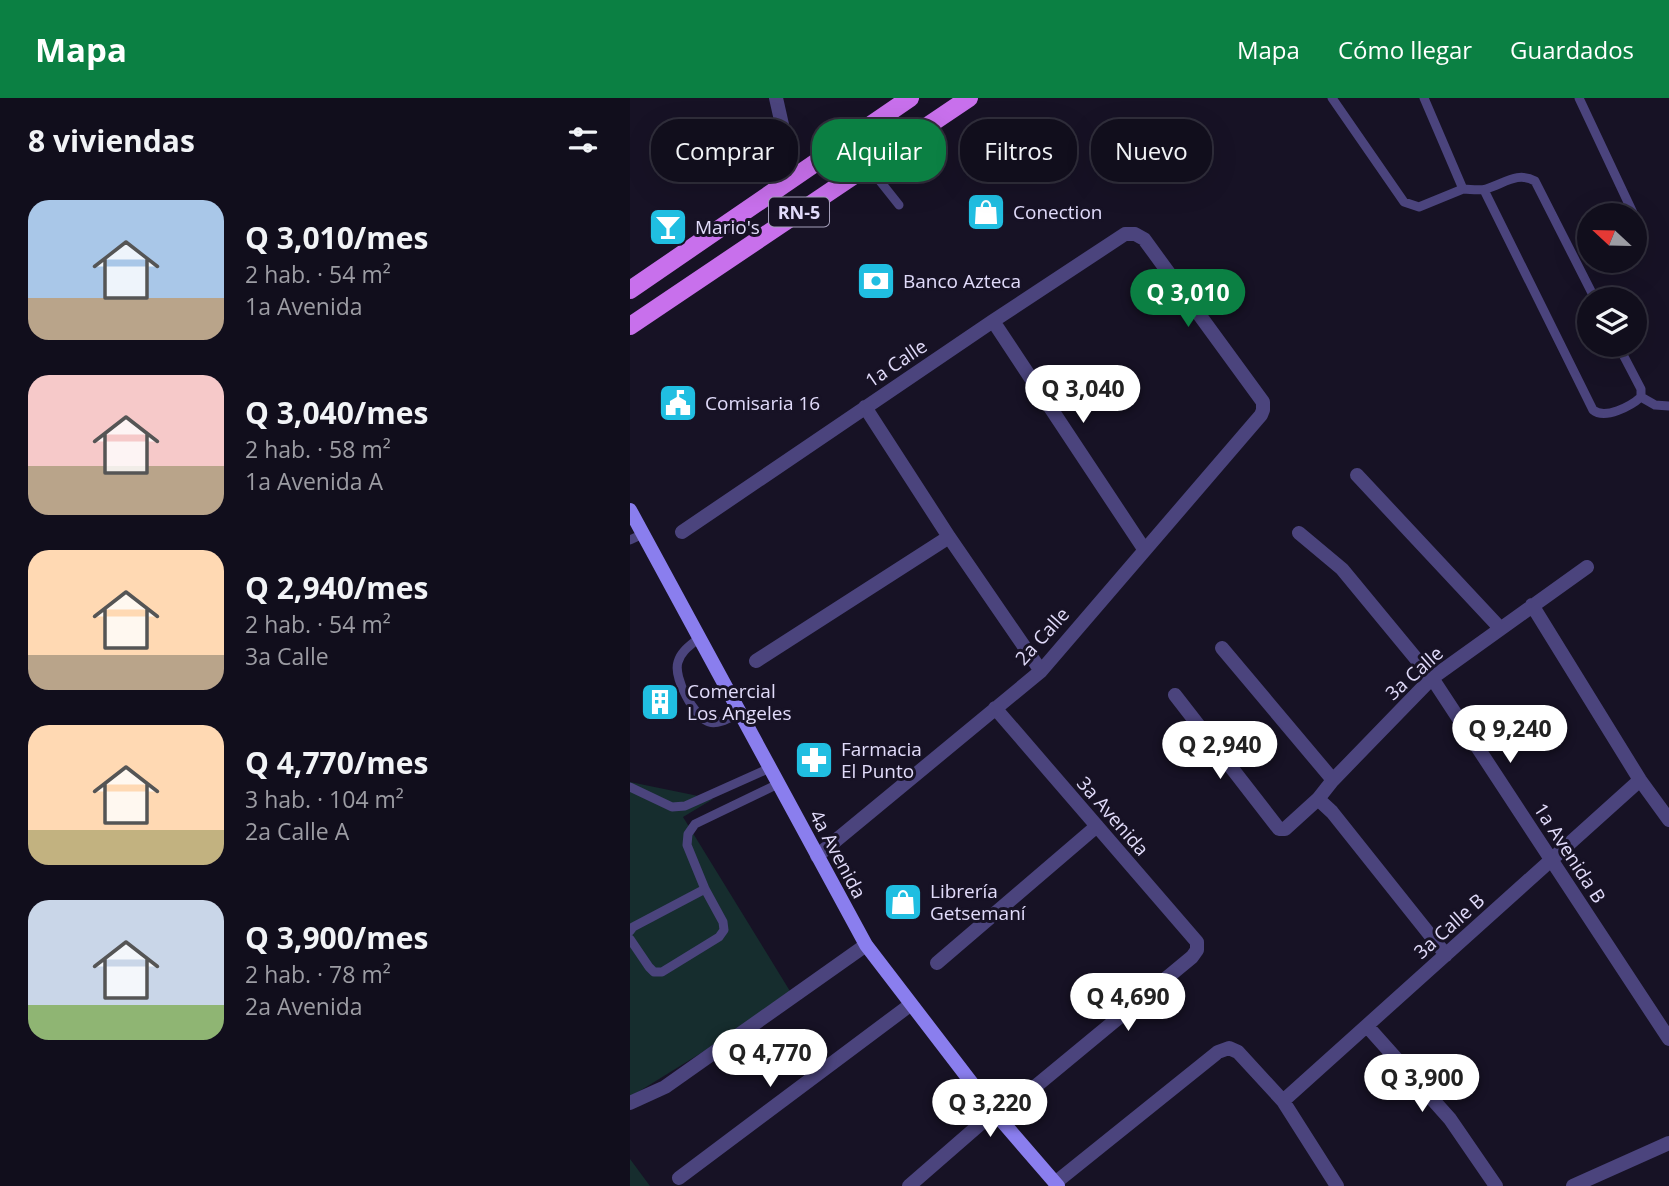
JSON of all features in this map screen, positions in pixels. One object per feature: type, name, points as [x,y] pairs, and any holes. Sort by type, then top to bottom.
[{"type":"main road","name":"RN-5","points":[[798,175],[911,98]]},
{"type":"main road","name":"RN-5","points":[[938,119],[969,98]]},
{"type":"main road","name":"RN-5","points":[[630,290],[788,182]]},
{"type":"main road","name":"RN-5","points":[[630,326],[844,182]]},
{"type":"main road","points":[[630,313],[636,305],[645,279]]},
{"type":"street","points":[[776,98],[781,119]]},
{"type":"street","name":"1a Calle","points":[[682,532],[1125,234],[1135,234],[1144,239],[1263,402],[1263,410]]},
{"type":"street","points":[[993,321],[1144,549]]},
{"type":"street","points":[[865,407],[948,537],[1041,670]]},
{"type":"street","name":"2a Calle","points":[[817,856],[1041,670],[1263,410]]},
{"type":"street","points":[[1357,475],[1500,628]]},
{"type":"street","name":"4a Avenida","points":[[630,510],[636,537],[699,638],[866,945],[994,1112],[1056,1184]]},
{"type":"street","name":"1a Avenida B","points":[[1299,533],[1342,569],[1432,678],[1669,1040]]},
{"type":"street","points":[[757,661],[948,537]]},
{"type":"street","name":"3a Calle","points":[[1175,695],[1279,829],[1285,829],[1318,799],[1333,780],[1432,678],[1587,567]]},
{"type":"street","points":[[1532,606],[1640,780],[1668,817]]},
{"type":"street","points":[[1222,649],[1333,780]]},
{"type":"street","name":"3a Avenida","points":[[995,708],[1197,942],[1197,950],[1192,957],[1030,1091]]},
{"type":"street","name":"3a Calle B","points":[[1283,1101],[1640,780]]},
{"type":"street","points":[[1318,799],[1332,812],[1446,955]]},
{"type":"street","points":[[937,963],[1097,826]]},
{"type":"street","points":[[630,1102],[665,1087],[866,945]]},
{"type":"street","points":[[679,1178],[910,1005]]},
{"type":"street","points":[[1367,1026],[1450,1119],[1496,1186]]},
{"type":"street","points":[[1056,1184],[1218,1052],[1229,1048],[1238,1052],[1283,1101],[1337,1186]]},
{"type":"street","points":[[909,1186],[994,1112]]},
{"type":"street","points":[[1573,1186],[1669,1143]]},
{"type":"lane","points":[[1332,98],[1404,202],[1419,207],[1463,189],[1484,190],[1517,177],[1526,176],[1535,181],[1589,287]]},
{"type":"lane","points":[[1424,98],[1463,189]]},
{"type":"lane","points":[[1579,98],[1628,203]]},
{"type":"lane","points":[[881,182],[899,205]]},
{"type":"lane","points":[[1484,190],[1597,414],[1635,403],[1641,397],[1641,389],[1624,357]]},
{"type":"lane","points":[[1641,397],[1656,405],[1669,406]]},
{"type":"lane","points":[[699,638],[686,649],[677,663],[677,673],[694,710],[702,718],[718,723],[740,713]]},
{"type":"lane","points":[[630,787],[672,807],[685,807],[770,768]]},
{"type":"lane","points":[[630,939],[649,967],[654,972],[662,972],[719,937],[724,930],[723,922],[705,889],[687,845],[688,834],[695,824],[778,784]]},
{"type":"lane","points":[[630,931],[705,889]]},
{"type":"green space","points":[[630,782],[713,799],[683,817],[793,996],[630,1097]]},
{"type":"green space","points":[[630,1159],[650,1186],[630,1186]]},
{"type":"place","name":"Conection","points":[[986,212]]},
{"type":"place","name":"Mario's","points":[[668,227]]},
{"type":"place","name":"Banco Azteca","points":[[876,281]]},
{"type":"place","name":"Comisaria 16","points":[[678,403]]},
{"type":"place","name":"Comercial Los Angeles","points":[[660,702]]},
{"type":"place","name":"Farmacia El Punto","points":[[814,760]]},
{"type":"place","name":"Librería Getsemaní","points":[[903,902]]}]
